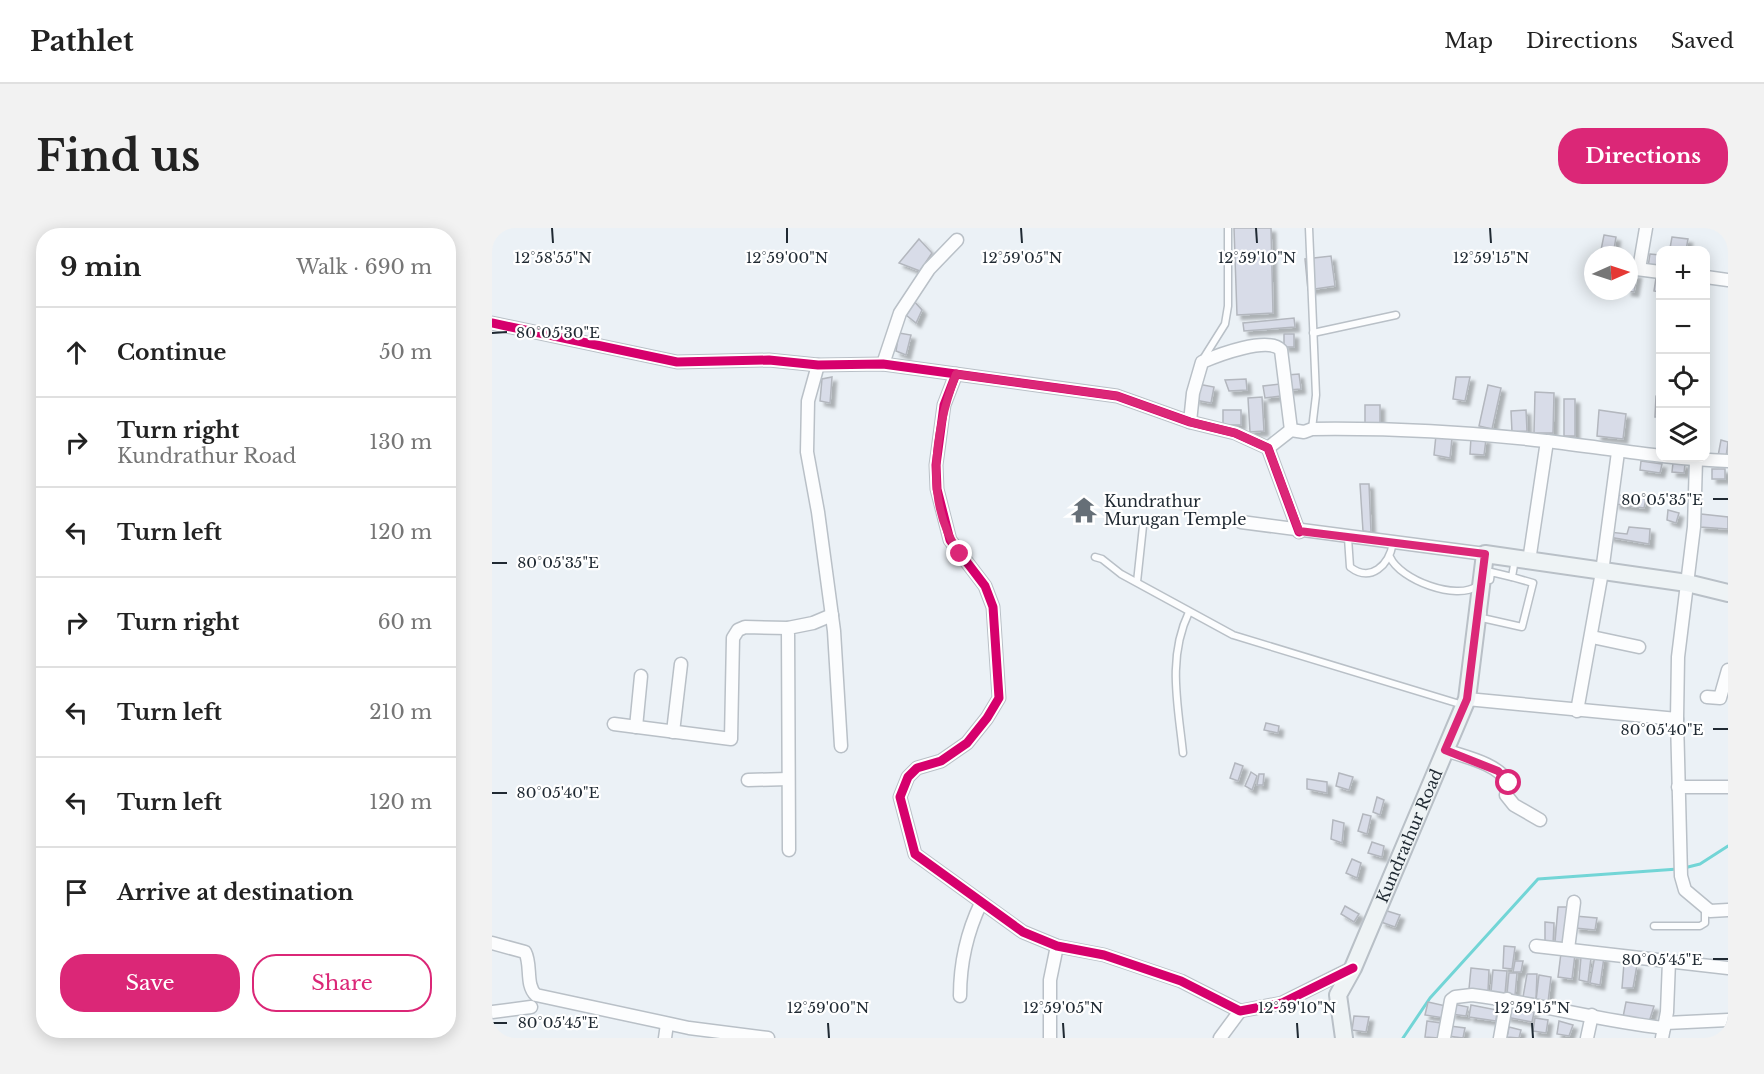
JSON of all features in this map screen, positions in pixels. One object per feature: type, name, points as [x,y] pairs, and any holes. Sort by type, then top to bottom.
[{"type":"street","points":[[1638,255],[1646,228]]},
{"type":"street","points":[[883,364],[900,313],[929,269],[957,240]]},
{"type":"street","points":[[1638,269],[1656,271]]},
{"type":"street","points":[[1710,278],[1728,280]]},
{"type":"street","points":[[492,323],[676,362],[769,360],[818,365],[883,364],[1117,396],[1190,422],[1235,433],[1268,448],[1299,531]]},
{"type":"street","points":[[1190,422],[1193,393],[1202,362],[1255,346],[1278,346],[1283,358],[1291,430]]},
{"type":"street","points":[[818,365],[808,401],[807,452],[832,615],[841,746]]},
{"type":"street","points":[[956,374],[944,405],[936,465],[937,489],[950,540],[985,586],[993,607],[999,698],[987,718],[967,743],[941,761],[917,768],[908,777],[900,797],[915,854],[1023,932],[1057,946],[1104,955],[1181,981],[1240,1011],[1282,1003],[1353,968]]},
{"type":"street","points":[[1268,448],[1291,430],[1304,432],[1312,429],[1450,431],[1656,456]]},
{"type":"street","points":[[1522,560],[1547,441]]},
{"type":"street","points":[[1577,711],[1592,637],[1618,452]]},
{"type":"street","points":[[1710,460],[1728,461]]},
{"type":"street","points":[[1696,462],[1696,500],[1678,657],[1680,871],[1685,890],[1705,908],[1710,911],[1728,910]]},
{"type":"street","points":[[1241,522],[1687,583],[1728,593]]},
{"type":"street","name":"Kundrathur Road","points":[[1344,1038],[1338,994],[1353,968],[1466,702],[1485,554]]},
{"type":"street","points":[[614,724],[731,739],[733,638],[738,630],[745,627],[798,628],[832,615]]},
{"type":"street","points":[[788,628],[789,850]]},
{"type":"street","points":[[1592,637],[1639,647]]},
{"type":"street","points":[[674,732],[681,664]]},
{"type":"street","points":[[1707,697],[1720,698],[1728,670]]},
{"type":"street","points":[[636,727],[641,676]]},
{"type":"street","points":[[1466,702],[1677,719]]},
{"type":"street","points":[[1445,750],[1476,761],[1504,776],[1509,783],[1506,795],[1509,802],[1540,820]]},
{"type":"street","points":[[748,780],[788,779]]},
{"type":"street","points":[[1678,787],[1728,787]]},
{"type":"street","points":[[1568,949],[1574,902]]},
{"type":"street","points":[[960,996],[966,944],[971,923],[981,903]]},
{"type":"street","points":[[492,943],[520,950],[527,955],[531,991],[536,995],[667,1024],[768,1038]]},
{"type":"street","points":[[1050,1038],[1050,980],[1057,946]]},
{"type":"street","points":[[1536,946],[1728,968]]},
{"type":"street","points":[[492,952],[520,950]]},
{"type":"street","points":[[1664,1030],[1669,961]]},
{"type":"street","points":[[1444,1038],[1451,1000],[1455,997],[1472,995],[1507,999],[1592,1015],[1619,1023],[1664,1030],[1728,1020]]},
{"type":"street","points":[[1500,1038],[1507,999]]},
{"type":"street","points":[[492,1012],[531,1007]]},
{"type":"street","points":[[1220,1038],[1240,1011]]},
{"type":"street","points":[[1587,1038],[1592,1015]]},
{"type":"street","points":[[664,1038],[667,1024]]},
{"type":"lane","points":[[1202,362],[1225,324],[1228,306],[1228,228]]},
{"type":"lane","points":[[1309,228],[1316,395],[1312,429]]},
{"type":"lane","points":[[1313,333],[1396,315]]},
{"type":"lane","points":[[1137,582],[1143,526]]},
{"type":"lane","points":[[1348,538],[1352,569],[1372,572],[1385,564],[1390,557],[1393,543]]},
{"type":"lane","points":[[1095,557],[1233,635],[1466,702]]},
{"type":"lane","points":[[1390,557],[1397,569],[1422,583],[1469,591],[1482,581]]},
{"type":"lane","points":[[1512,577],[1522,560]]},
{"type":"lane","points":[[1491,572],[1512,577],[1533,583],[1522,627],[1482,618],[1491,572]]},
{"type":"lane","points":[[1183,753],[1175,674],[1175,650],[1180,631],[1189,612]]},
{"type":"lane","points":[[1654,926],[1700,926],[1705,923],[1705,908]]},
{"type":"path","points":[[1126,501],[1144,502],[1241,522]]},
{"type":"building","points":[[1234,228],[1271,228],[1273,313],[1237,315]]},
{"type":"building","points":[[1604,235],[1616,237],[1614,246],[1602,246]]},
{"type":"building","points":[[1672,237],[1688,239],[1687,246],[1670,246]]},
{"type":"building","points":[[919,239],[932,253],[920,271],[899,263]]},
{"type":"building","points":[[1650,254],[1656,255],[1656,268],[1648,267]]},
{"type":"building","points":[[1331,256],[1335,286],[1308,290],[1305,259]]},
{"type":"building","points":[[912,299],[922,310],[916,323],[906,315]]},
{"type":"building","points":[[1294,318],[1295,327],[1244,331],[1243,323]]},
{"type":"building","points":[[899,333],[911,335],[906,355],[896,351]]},
{"type":"building","points":[[1284,334],[1294,334],[1294,347],[1284,347]]},
{"type":"building","points":[[1299,374],[1301,389],[1288,390],[1287,375]]},
{"type":"building","points":[[832,377],[830,403],[820,401],[822,379]]},
{"type":"building","points":[[1456,377],[1470,377],[1465,401],[1453,399]]},
{"type":"building","points":[[1246,379],[1247,390],[1229,391],[1225,380]]},
{"type":"building","points":[[1198,384],[1214,387],[1211,403],[1195,400]]},
{"type":"building","points":[[1280,384],[1281,396],[1265,398],[1263,386]]},
{"type":"building","points":[[1488,385],[1501,388],[1492,429],[1479,426]]},
{"type":"building","points":[[1535,392],[1554,393],[1553,433],[1534,433]]},
{"type":"building","points":[[1262,397],[1264,431],[1250,432],[1248,398]]},
{"type":"building","points":[[1564,399],[1575,399],[1575,436],[1564,436]]},
{"type":"building","points":[[1365,405],[1380,405],[1380,423],[1365,423]]},
{"type":"building","points":[[1223,410],[1241,410],[1241,425],[1223,425]]},
{"type":"building","points":[[1526,410],[1527,431],[1512,432],[1511,411]]},
{"type":"building","points":[[1599,410],[1626,414],[1623,439],[1597,436]]},
{"type":"building","points":[[1436,435],[1452,438],[1450,458],[1434,455]]},
{"type":"building","points":[[1471,437],[1486,439],[1484,455],[1470,454]]},
{"type":"building","points":[[1721,440],[1728,442],[1726,457],[1718,456]]},
{"type":"building","points":[[1641,461],[1662,464],[1660,473],[1640,470]]},
{"type":"building","points":[[1673,463],[1685,464],[1684,473],[1672,472]]},
{"type":"building","points":[[1712,469],[1725,469],[1725,479],[1712,479]]},
{"type":"building","points":[[1360,484],[1369,484],[1371,532],[1363,531]]},
{"type":"building","points":[[1617,495],[1646,499],[1644,508],[1615,504]]},
{"type":"building","points":[[1668,510],[1679,513],[1676,523],[1667,520]]},
{"type":"building","points":[[1701,514],[1728,517],[1728,529],[1700,527]]},
{"type":"building","points":[[1629,527],[1650,529],[1649,544],[1609,537],[1609,532],[1627,534]]},
{"type":"building","points":[[1266,723],[1279,726],[1278,733],[1264,730]]},
{"type":"building","points":[[1235,763],[1243,766],[1238,781],[1230,778]]},
{"type":"building","points":[[1251,772],[1257,776],[1252,790],[1245,786]]},
{"type":"building","points":[[1339,773],[1353,777],[1349,790],[1336,786]]},
{"type":"building","points":[[1259,774],[1264,774],[1263,785],[1257,785]]},
{"type":"building","points":[[1307,779],[1327,782],[1327,793],[1307,789]]},
{"type":"building","points":[[1377,797],[1384,800],[1380,815],[1373,812]]},
{"type":"building","points":[[1363,814],[1371,816],[1367,834],[1358,831]]},
{"type":"building","points":[[1333,820],[1344,823],[1342,843],[1331,839]]},
{"type":"building","points":[[1372,842],[1384,846],[1382,857],[1368,853]]},
{"type":"building","points":[[1352,859],[1361,863],[1357,878],[1346,873]]},
{"type":"building","points":[[1345,906],[1359,914],[1354,922],[1341,914]]},
{"type":"building","points":[[1558,907],[1567,907],[1565,944],[1555,942]]},
{"type":"building","points":[[1384,910],[1400,915],[1395,927],[1381,922]]},
{"type":"building","points":[[1575,916],[1597,918],[1595,930],[1575,928]]},
{"type":"building","points":[[1545,922],[1554,923],[1553,944],[1545,943]]},
{"type":"building","points":[[1504,946],[1515,947],[1512,969],[1503,968]]},
{"type":"building","points":[[1561,953],[1575,954],[1572,979],[1558,977]]},
{"type":"building","points":[[1595,955],[1604,957],[1600,985],[1590,983]]},
{"type":"building","points":[[1581,957],[1591,958],[1588,982],[1579,980]]},
{"type":"building","points":[[1515,961],[1523,961],[1521,972],[1513,972]]},
{"type":"building","points":[[1624,963],[1637,965],[1633,988],[1622,988]]},
{"type":"building","points":[[1471,968],[1489,970],[1488,991],[1469,989]]},
{"type":"building","points":[[1493,970],[1507,971],[1505,994],[1491,992]]},
{"type":"building","points":[[1509,973],[1517,973],[1515,995],[1507,994]]},
{"type":"building","points":[[1527,974],[1537,974],[1536,999],[1523,997]]},
{"type":"building","points":[[1539,975],[1551,977],[1548,1002],[1536,1001]]},
{"type":"building","points":[[1428,1002],[1446,1006],[1444,1018],[1425,1015]]},
{"type":"building","points":[[1626,1002],[1654,1006],[1649,1022],[1623,1017]]},
{"type":"building","points":[[1453,1004],[1468,1007],[1466,1016],[1451,1014]]},
{"type":"building","points":[[1471,1005],[1497,1010],[1496,1021],[1469,1017]]},
{"type":"building","points":[[1508,1007],[1534,1012],[1532,1022],[1506,1017]]},
{"type":"building","points":[[1354,1016],[1369,1017],[1366,1032],[1352,1030]]},
{"type":"building","points":[[1535,1018],[1548,1020],[1546,1033],[1533,1031]]},
{"type":"building","points":[[1427,1021],[1441,1023],[1439,1038],[1425,1037]]},
{"type":"building","points":[[1559,1021],[1573,1025],[1569,1036],[1557,1034]]},
{"type":"building","points":[[1450,1026],[1465,1028],[1463,1038],[1448,1036]]},
{"type":"building","points":[[1509,1027],[1521,1030],[1519,1038],[1507,1037]]},
{"type":"waterway","points":[[1684,868],[1700,864],[1728,846]]},
{"type":"waterway","points":[[1403,1038],[1430,998],[1538,879],[1678,869]]},
{"type":"cycle path","points":[[492,323],[677,362],[769,360],[818,365],[883,364],[1117,396],[1190,422],[1235,433],[1268,448],[1299,532]]},
{"type":"cycle path","points":[[956,374],[944,405],[936,465],[937,489],[950,540],[985,586],[993,607],[999,698],[987,718],[967,743],[941,761],[917,768],[908,777],[900,797],[915,854],[1023,932],[1057,946],[1104,955],[1181,981],[1240,1011],[1282,1003],[1353,968]]},
{"type":"place","name":"Kundrathur Murugan Temple","points":[[1084,510]]},
{"type":"route","points":[[960,554],[950,540],[937,489],[936,465],[944,405],[956,374],[1117,396],[1190,422],[1235,433],[1262,444],[1268,448],[1299,531],[1485,554],[1467,699],[1445,750],[1498,771],[1509,783]]}]
